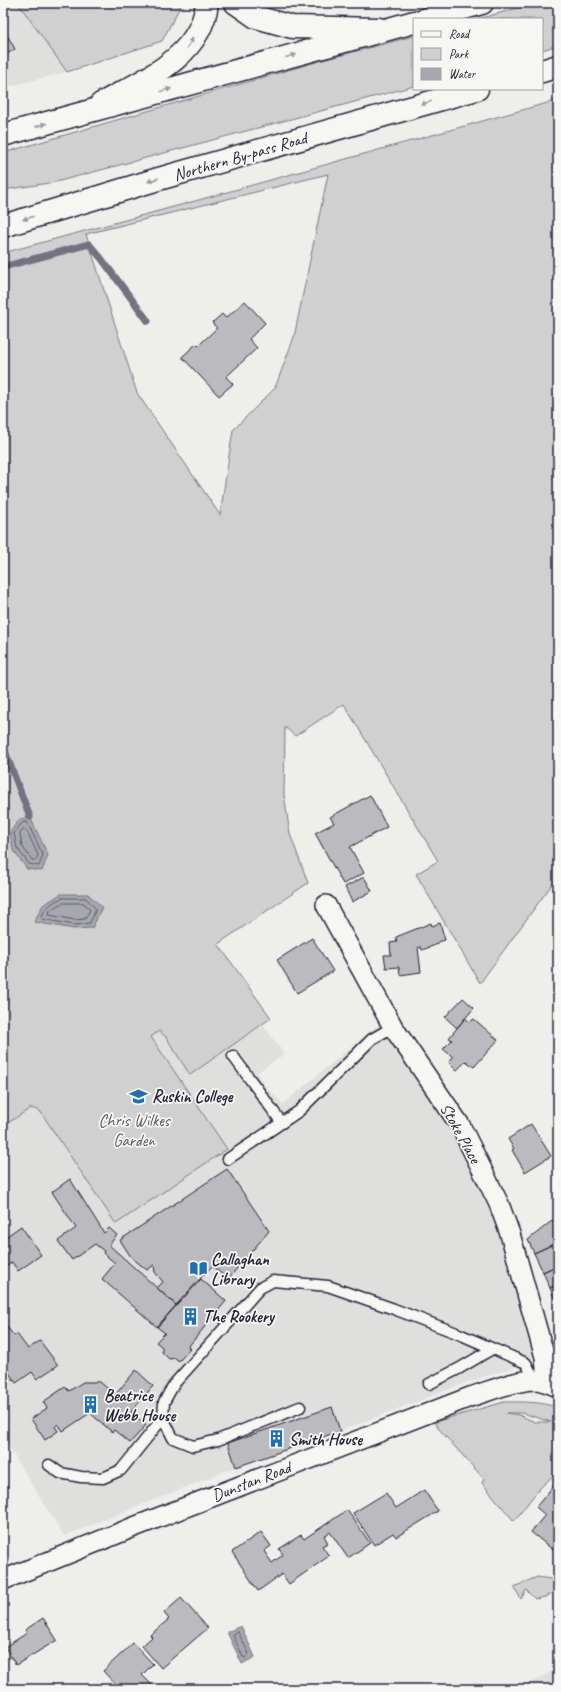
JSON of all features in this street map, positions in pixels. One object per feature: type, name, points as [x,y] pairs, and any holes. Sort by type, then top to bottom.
[{"type":"main road","points":[[89,111],[173,62],[187,49],[205,17],[207,3]]},
{"type":"main road","points":[[236,3],[256,18],[292,28],[390,30]]},
{"type":"main road","points":[[430,18],[482,3]]},
{"type":"main road","points":[[3,135],[390,30],[413,22]]},
{"type":"main road","points":[[543,71],[558,66]]},
{"type":"main road","name":"Northern By-pass Road","points":[[3,226],[155,180],[473,90]]},
{"type":"street","name":"Stoke Place","points":[[326,905],[393,1027],[460,1125],[499,1204],[510,1234],[545,1357],[547,1383]]},
{"type":"street","name":"Dunstan Road","points":[[3,1580],[134,1527],[470,1397],[513,1384],[547,1383]]},
{"type":"lane","points":[[228,1159],[299,1111],[372,1039],[393,1027]]},
{"type":"lane","points":[[233,1056],[282,1123]]},
{"type":"lane","points":[[48,1465],[60,1473],[81,1477],[103,1478],[121,1470],[162,1418],[164,1402],[174,1384],[260,1288],[272,1281],[328,1286],[394,1309],[526,1363],[547,1383]]},
{"type":"lane","points":[[429,1384],[492,1349]]},
{"type":"lane","points":[[162,1418],[173,1438],[193,1446],[218,1440],[300,1407]]},
{"type":"shaded area","points":[[3,3],[18,3],[67,72],[3,88]]},
{"type":"shaded area","name":"Ruskin College","points":[[285,726],[284,795],[290,834],[308,883],[218,944],[271,1018],[263,1025],[284,1054],[257,1073],[267,1088],[283,1104],[382,1021],[452,1127],[491,1208],[516,1279],[537,1354],[526,1363],[460,1385],[340,1431],[236,1467],[64,1536],[3,1438],[3,803]]},
{"type":"shaded area","points":[[558,1668],[558,1689],[520,1689]]},
{"type":"green space","points":[[18,3],[182,3],[162,41],[67,72]]},
{"type":"green space","points":[[536,3],[558,3],[558,45],[543,50],[543,18],[482,18]]},
{"type":"green space","points":[[413,36],[413,86],[56,182],[3,190],[3,153],[323,60]]},
{"type":"green space","name":"Chris Wilkes Garden","points":[[558,100],[558,876],[480,983],[416,874],[438,861],[344,704],[295,736],[285,727],[284,795],[290,834],[308,883],[218,944],[271,1018],[190,1075],[166,1037],[159,1031],[151,1037],[227,1149],[116,1224],[40,1111],[31,1108],[3,1126],[3,253]],"holes":[[[328,174],[294,337],[275,388],[233,430],[220,515],[137,393],[86,234]]]},
{"type":"green space","points":[[504,1402],[538,1403],[558,1408],[558,1471],[539,1489],[514,1521],[482,1483],[484,1479],[438,1428],[435,1422]],"holes":[[[507,1413],[522,1413],[551,1422],[535,1422],[519,1415]]]},
{"type":"green space","points":[[537,1577],[558,1580],[558,1590],[545,1597],[535,1599],[526,1590],[521,1599],[514,1587]]},
{"type":"water","points":[[30,817],[48,855],[42,871],[27,869],[13,850],[10,832],[20,819]]},
{"type":"water","points":[[61,894],[88,894],[102,907],[92,928],[74,929],[34,922],[43,905]]},
{"type":"water","points":[[241,1626],[255,1657],[242,1664],[227,1632]]},
{"type":"building","points":[[7,35],[15,49],[4,56],[3,38]]},
{"type":"building","points":[[245,301],[265,323],[249,339],[257,348],[226,377],[233,384],[219,396],[182,357],[196,344],[198,346],[217,328],[212,323],[222,314],[226,318]]},
{"type":"building","points":[[370,795],[387,827],[350,847],[364,873],[343,884],[315,833],[334,823],[330,817]]},
{"type":"building","points":[[364,877],[372,891],[352,902],[345,887]]},
{"type":"building","points":[[431,923],[432,926],[440,923],[445,940],[422,950],[421,947],[418,948],[421,972],[400,975],[399,967],[386,968],[384,955],[391,955],[390,943],[397,942],[396,937]]},
{"type":"building","points":[[312,938],[333,971],[297,993],[277,960]]},
{"type":"building","points":[[463,998],[474,1008],[457,1028],[445,1017]]},
{"type":"building","points":[[465,1018],[470,1022],[474,1019],[498,1040],[474,1067],[466,1061],[457,1070],[449,1062],[453,1057],[443,1049],[452,1040],[449,1038]]},
{"type":"building","points":[[531,1124],[551,1156],[525,1172],[512,1150],[514,1149],[508,1139]]},
{"type":"building","points":[[227,1169],[269,1231],[228,1279],[212,1266],[176,1305],[157,1288],[163,1282],[155,1272],[154,1265],[147,1270],[131,1257],[120,1240]]},
{"type":"building","points":[[70,1179],[104,1233],[109,1228],[117,1235],[109,1245],[176,1305],[157,1327],[102,1279],[115,1263],[103,1253],[104,1251],[95,1244],[72,1260],[58,1241],[76,1228],[52,1192]]},
{"type":"building","points":[[553,1220],[558,1233],[558,1242],[534,1253],[528,1240]]},
{"type":"building","points":[[21,1226],[41,1255],[18,1271],[12,1262],[3,1269],[3,1239]]},
{"type":"building","points":[[558,1242],[558,1265],[543,1272],[534,1253]]},
{"type":"building","points":[[558,1265],[558,1284],[550,1288],[543,1272]]},
{"type":"building","name":"The Rookery","points":[[201,1279],[226,1301],[188,1347],[190,1349],[179,1361],[175,1358],[169,1359],[162,1352],[162,1347],[156,1342],[165,1333],[157,1327]]},
{"type":"building","points":[[558,1284],[558,1307],[550,1288]]},
{"type":"building","points":[[3,1315],[7,1321],[4,1323],[14,1336],[17,1334],[28,1349],[40,1341],[58,1365],[37,1379],[32,1372],[16,1383],[4,1366],[7,1364],[3,1358]]},
{"type":"building","name":"Beatrice Webb House","points":[[136,1370],[153,1386],[131,1412],[146,1425],[130,1443],[114,1430],[112,1432],[90,1413],[63,1431],[58,1424],[55,1427],[58,1431],[45,1440],[31,1419],[47,1408],[43,1402],[65,1387],[69,1391],[83,1382],[100,1382],[115,1395]]},
{"type":"building","name":"Smith House","points":[[332,1407],[340,1431],[236,1467],[228,1443]]},
{"type":"building","points":[[3,1481],[8,1487],[3,1491]]},
{"type":"building","points":[[554,1485],[558,1488],[558,1554],[531,1532],[545,1515],[536,1507]]},
{"type":"building","points":[[424,1490],[438,1511],[396,1537],[393,1533],[374,1545],[353,1513],[386,1493],[396,1508]]},
{"type":"building","points":[[347,1510],[370,1543],[348,1558],[330,1532],[324,1536],[328,1543],[322,1546],[329,1556],[289,1584],[282,1574],[258,1591],[232,1552],[261,1532],[271,1546],[264,1551],[272,1563],[283,1555],[279,1549],[301,1535],[304,1539]]},
{"type":"building","points":[[181,1598],[208,1628],[161,1668],[142,1646],[152,1637],[150,1635],[169,1619],[164,1613]]},
{"type":"building","points":[[43,1618],[57,1640],[16,1665],[5,1647],[27,1633],[25,1630]]},
{"type":"building","points":[[133,1643],[153,1664],[142,1675],[154,1687],[153,1689],[120,1689],[103,1671]]},
{"type":"waterway","points":[[3,267],[89,244],[148,321]]},
{"type":"waterway","points":[[3,746],[30,817]]},
{"type":"place","name":"Ruskin College","points":[[139,1096]]},
{"type":"place","name":"Callaghan Library","points":[[198,1269]]},
{"type":"place","name":"The Rookery","points":[[190,1316]]},
{"type":"place","name":"Beatrice Webb House","points":[[91,1405]]},
{"type":"place","name":"Smith House","points":[[276,1439]]}]
